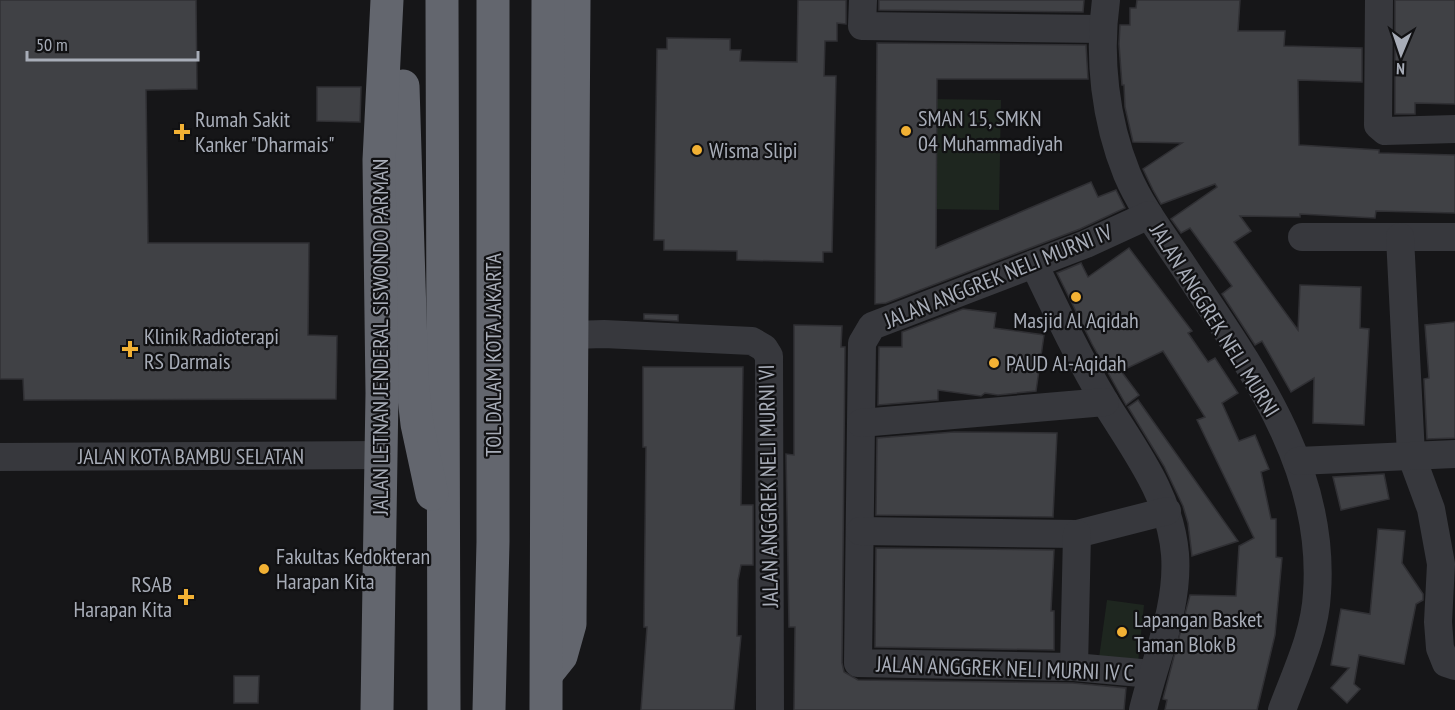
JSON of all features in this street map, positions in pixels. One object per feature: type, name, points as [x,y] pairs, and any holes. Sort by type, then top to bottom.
[{"type":"highway","name":"JALAN LETNAN JENDERAL SISWONDO PARMAN","points":[[377,710],[381,455],[379,160],[387,0]]},
{"type":"highway","points":[[397,0],[403,90],[412,380],[426,474],[446,542]]},
{"type":"highway","points":[[442,0],[446,542],[444,710]]},
{"type":"highway","name":"TOL DALAM KOTA JAKARTA","points":[[489,710],[493,518],[493,0]]},
{"type":"highway","points":[[546,710],[548,0]]},
{"type":"highway","points":[[545,676],[561,656],[570,624],[574,0]]},
{"type":"highway","points":[[547,126],[575,92]]},
{"type":"highway","points":[[547,126],[573,154]]},
{"type":"street","name":"JALAN ANGGREK NELI MURNI","points":[[1107,0],[1102,29],[1112,130],[1128,176],[1149,215],[1266,391],[1298,461],[1313,524],[1318,559],[1317,594],[1313,625],[1282,710]]},
{"type":"street","points":[[1379,0],[1378,125],[1384,131],[1455,129]]},
{"type":"street","points":[[863,13],[1102,29]]},
{"type":"street","name":"JALAN ANGGREK NELI MURNI IV","points":[[858,663],[862,343],[872,326],[1086,244],[1149,215]]},
{"type":"street","points":[[1302,237],[1455,237]]},
{"type":"street","points":[[1400,237],[1411,455],[1431,509],[1441,564],[1440,648],[1446,663],[1455,666]]},
{"type":"street","points":[[1034,264],[1105,402],[1131,439],[1167,511],[1175,555],[1173,596],[1165,636],[1143,710]]},
{"type":"street","name":"JALAN ANGGREK NELI MURNI VI","points":[[572,335],[604,334],[752,341],[764,348],[769,356],[770,710]]},
{"type":"street","points":[[861,423],[1105,402]]},
{"type":"street","points":[[1298,461],[1455,454]]},
{"type":"street","name":"JALAN KOTA BAMBU SELATAN","points":[[0,457],[381,455]]},
{"type":"street","points":[[860,531],[1077,534],[1167,511]]},
{"type":"street","points":[[1074,667],[1077,534]]},
{"type":"street","name":"JALAN ANGGREK NELI MURNI IV C","points":[[858,663],[1074,667],[1152,674]]},
{"type":"shaded area","points":[[928,99],[1001,100],[999,210],[926,209]]},
{"type":"shaded area","name":"Lapangan Basket Taman Blok B","points":[[1107,600],[1144,605],[1138,663],[1099,658]]},
{"type":"building","points":[[0,0],[196,0],[197,89],[146,90],[148,243],[309,243],[308,335],[337,336],[336,399],[24,400],[23,379],[0,379]]},
{"type":"building","points":[[798,0],[846,0],[846,24],[837,23],[837,41],[825,41],[824,76],[836,76],[832,252],[823,252],[823,262],[737,260],[737,251],[664,250],[664,240],[654,240],[657,49],[667,49],[667,38],[730,39],[730,50],[741,50],[740,61],[797,62]]},
{"type":"building","points":[[879,0],[1084,0],[1083,12],[879,10]]},
{"type":"building","points":[[1137,0],[1240,0],[1238,31],[1285,31],[1284,46],[1362,48],[1362,82],[1298,80],[1299,145],[1379,150],[1379,153],[1455,155],[1455,213],[1376,211],[1375,218],[1300,214],[1300,217],[1240,216],[1251,231],[1234,242],[1298,330],[1300,285],[1361,287],[1360,328],[1369,329],[1364,425],[1313,423],[1314,378],[1291,392],[1262,341],[1255,345],[1222,294],[1232,286],[1190,228],[1181,233],[1171,219],[1217,187],[1215,184],[1161,204],[1153,190],[1143,169],[1182,143],[1133,142],[1125,107],[1119,44],[1120,25],[1130,25],[1130,8],[1136,8]]},
{"type":"building","points":[[1395,0],[1455,0],[1455,104],[1415,103],[1415,114],[1395,114]]},
{"type":"building","name":"SMAN 15, SMKN 04 Muhammadiyah","points":[[877,43],[1086,45],[1088,79],[937,79],[936,248],[1091,182],[1098,197],[1116,190],[1125,208],[1080,229],[886,303],[875,304]]},
{"type":"building","points":[[317,87],[361,87],[360,122],[317,121]]},
{"type":"building","points":[[1129,248],[1192,331],[1188,333],[1208,362],[1215,358],[1238,393],[1222,403],[1239,441],[1255,435],[1269,469],[1261,472],[1271,519],[1276,519],[1276,557],[1282,558],[1275,635],[1257,710],[1165,710],[1167,700],[1163,699],[1190,595],[1236,596],[1239,546],[1254,538],[1197,420],[1205,417],[1163,351],[1121,371],[1139,395],[1126,405],[1092,344],[1057,273],[1081,263],[1088,277]]},
{"type":"building","points":[[963,309],[996,313],[994,328],[1044,335],[1036,391],[998,395],[985,393],[981,396],[938,390],[938,400],[878,405],[879,347],[902,347],[902,332]]},
{"type":"building","points":[[644,314],[678,315],[678,321],[644,319]]},
{"type":"building","points":[[1455,322],[1455,438],[1427,439],[1424,379],[1429,378],[1425,325]]},
{"type":"building","points":[[794,325],[842,326],[841,347],[845,347],[842,663],[844,672],[858,680],[1073,683],[1126,688],[1124,710],[794,710],[795,627],[789,627],[786,454],[794,455]]},
{"type":"building","points":[[643,367],[743,367],[741,505],[753,505],[753,565],[741,565],[738,580],[737,636],[741,636],[734,710],[641,710],[647,627],[644,627],[646,447],[643,447]]},
{"type":"building","points":[[1138,400],[1238,541],[1192,556],[1188,523],[1183,506],[1164,466],[1128,407]]},
{"type":"building","points":[[954,432],[1057,433],[1053,517],[876,515],[877,438]]},
{"type":"building","points":[[1384,474],[1389,499],[1341,510],[1333,477]]},
{"type":"building","points":[[1378,529],[1405,531],[1402,563],[1423,594],[1423,600],[1416,604],[1404,664],[1359,655],[1354,684],[1360,689],[1347,703],[1331,688],[1349,668],[1331,665],[1341,609],[1370,614]]},
{"type":"building","points":[[876,548],[1054,550],[1051,611],[1054,611],[1054,650],[875,647]]},
{"type":"building","points":[[234,676],[259,676],[258,703],[234,703]]},
{"type":"place","name":"SMAN 15, SMKN 04 Muhammadiyah","points":[[906,131]]},
{"type":"place","name":"Rumah Sakit Kanker \"Dharmais\"","points":[[182,132]]},
{"type":"place","name":"Wisma Slipi","points":[[697,150]]},
{"type":"place","name":"Masjid Al Aqidah","points":[[1076,297]]},
{"type":"place","name":"Klinik Radioterapi RS Darmais","points":[[130,349]]},
{"type":"place","name":"PAUD Al-Aqidah","points":[[994,363]]},
{"type":"place","name":"Fakultas Kedokteran Harapan Kita","points":[[264,569]]},
{"type":"place","name":"RSAB Harapan Kita","points":[[186,597]]},
{"type":"place","name":"Lapangan Basket Taman Blok B","points":[[1122,632]]}]
